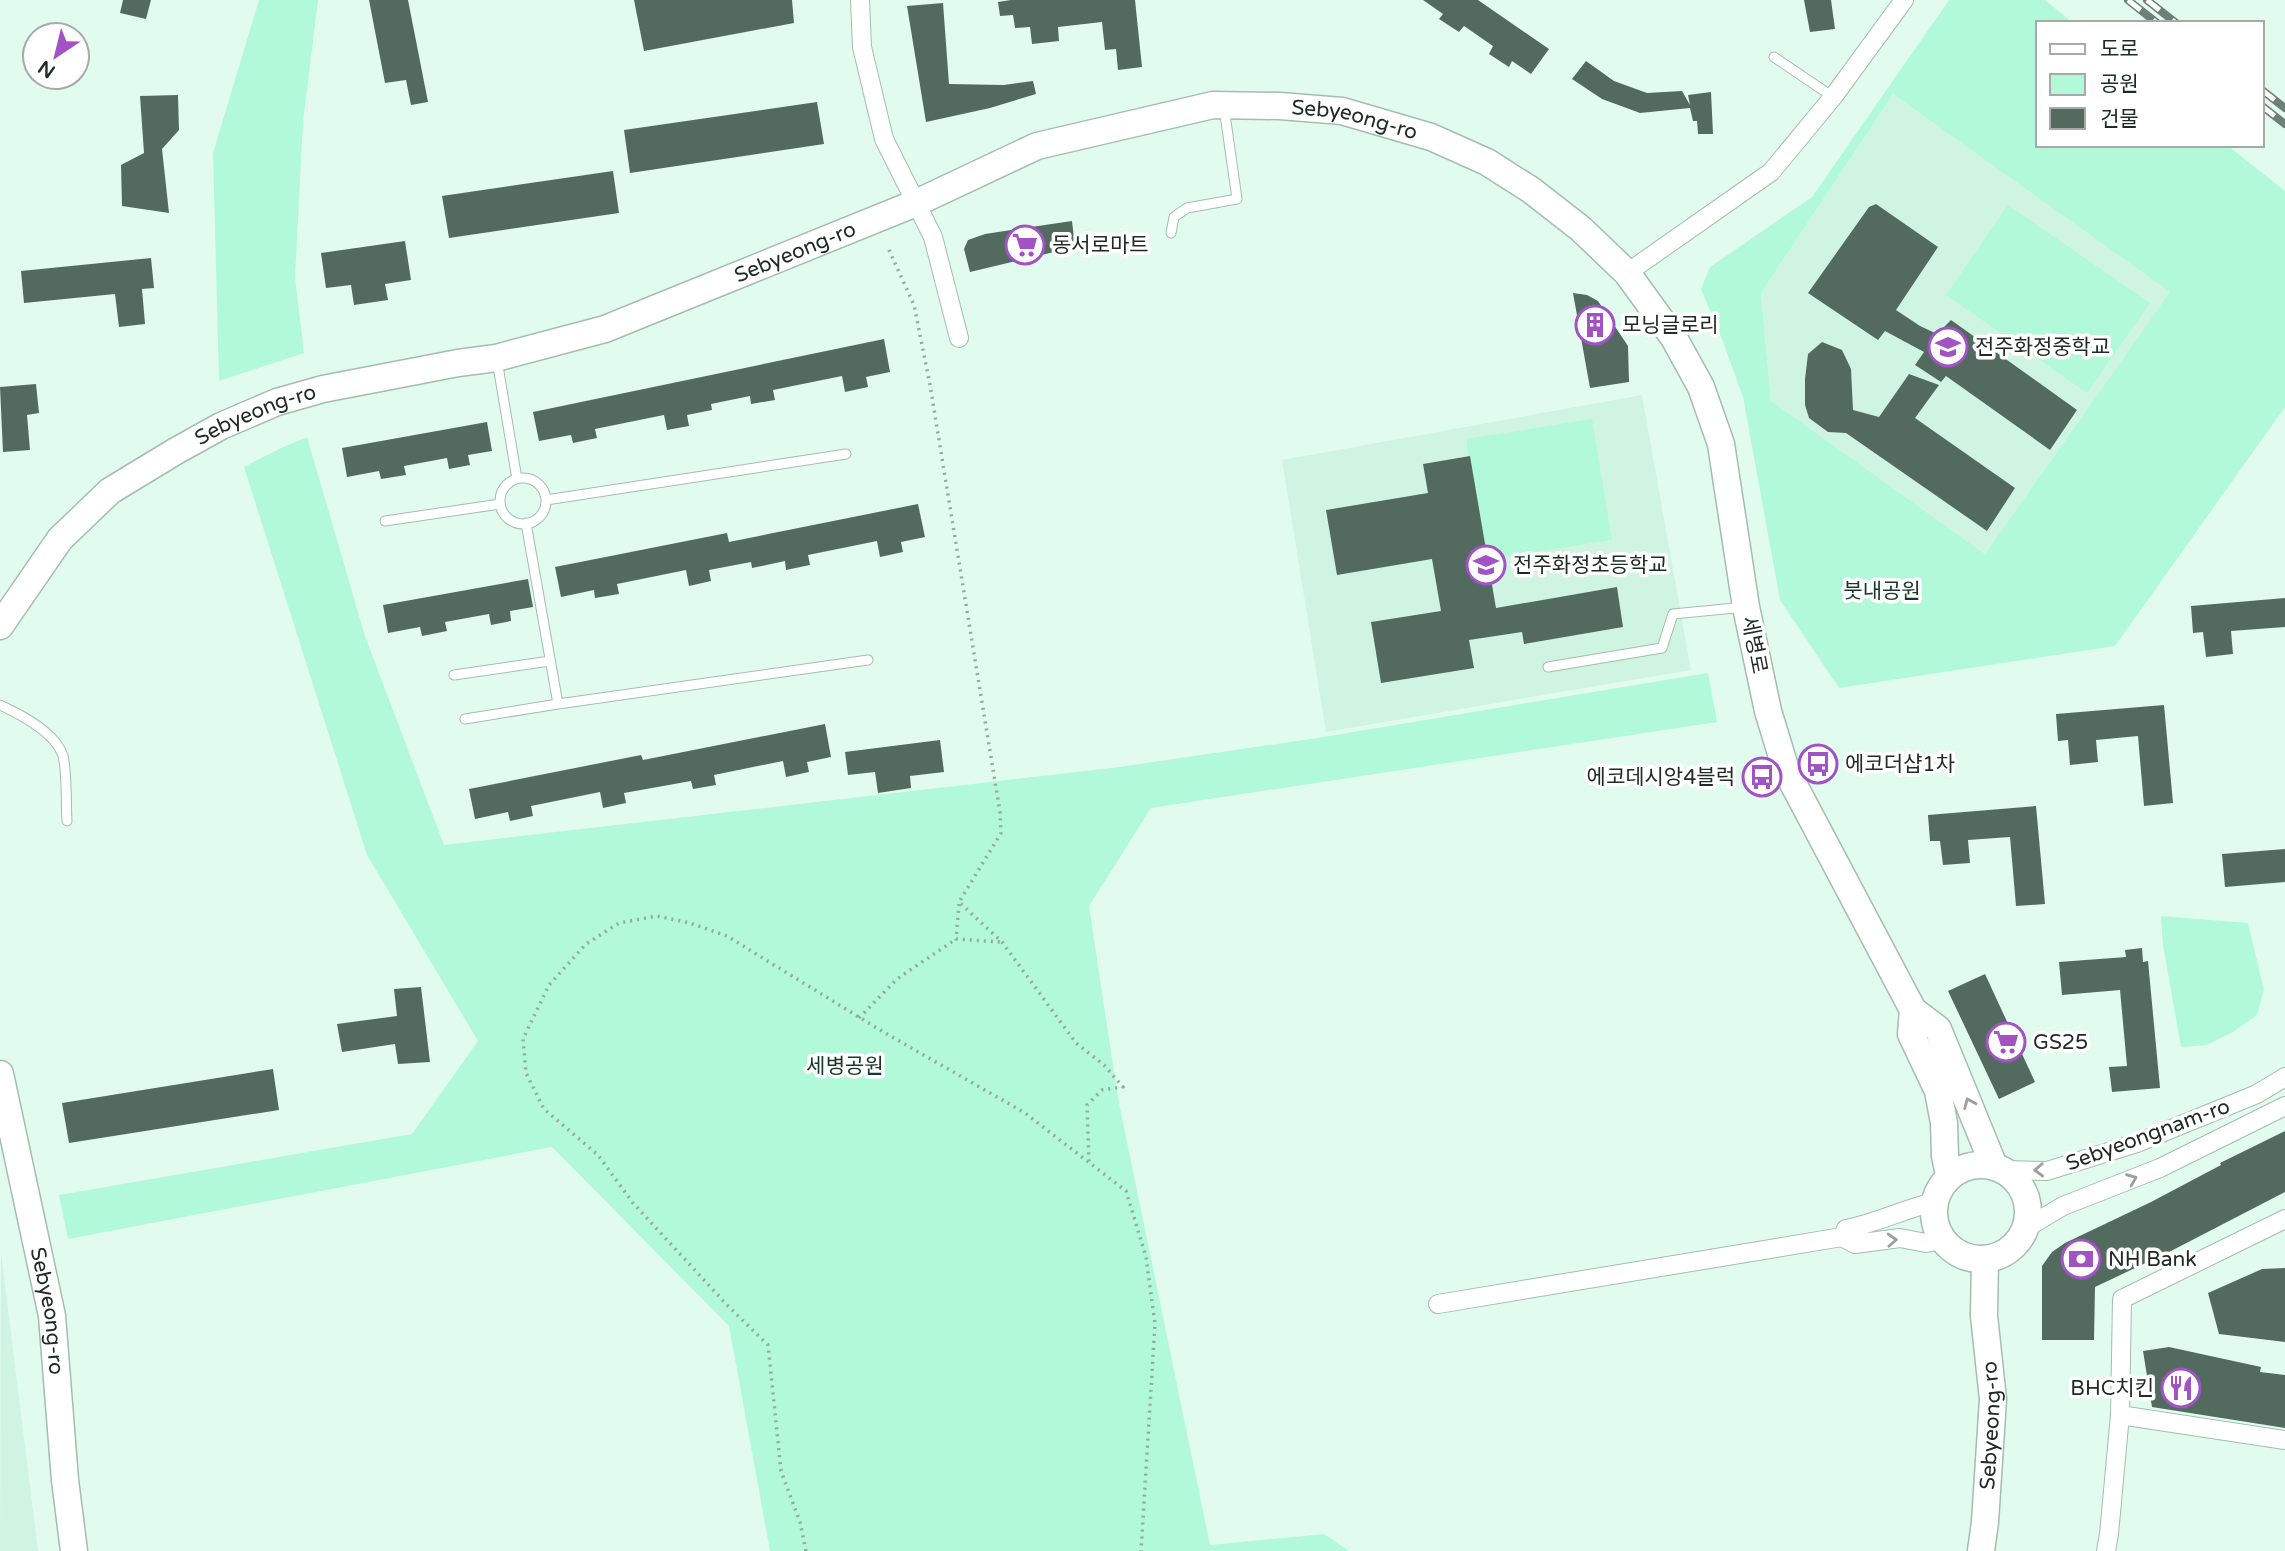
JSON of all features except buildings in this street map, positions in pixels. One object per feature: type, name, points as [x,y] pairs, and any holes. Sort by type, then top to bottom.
[{"type":"street","points":[[860,0],[862,47],[884,139],[933,237],[950,294],[959,338]]},
{"type":"street","points":[[1626,273],[1771,172],[1833,97],[1904,0]]},
{"type":"street","name":"Sebyeong-ro","points":[[0,626],[60,539],[110,491],[221,426],[276,402],[323,389],[496,358],[605,329],[916,203],[1037,146],[1213,105],[1280,106],[1342,111],[1431,137],[1488,162],[1531,190],[1581,229],[1626,273]]},
{"type":"street","name":"세병로","points":[[1626,273],[1674,338],[1701,387],[1721,444],[1746,607],[1768,711],[1786,770],[1913,1010],[1938,1029],[2000,1168]]},
{"type":"street","name":"세병로","points":[[1913,1010],[1911,1034],[1938,1091],[1949,1175]]},
{"type":"street","name":"Sebyeong-ro","points":[[0,1074],[52,1315],[65,1480],[74,1551]]},
{"type":"street","name":"Sebyeongnam-ro","points":[[2000,1168],[2047,1171],[2137,1143],[2257,1094],[2285,1077]]},
{"type":"street","name":"Sebyeongnam-ro","points":[[2026,1228],[2063,1206],[2160,1168],[2285,1106]]},
{"type":"street","points":[[1976,1164],[2000,1168],[2015,1178],[2028,1202],[2029,1215],[2020,1240],[2010,1250],[1985,1259],[1970,1258],[1957,1253],[1942,1240],[1933,1217],[1934,1202],[1940,1188],[1949,1175],[1976,1164]]},
{"type":"street","points":[[1842,1237],[1846,1229],[1871,1224],[1914,1206],[1934,1202]]},
{"type":"street","points":[[2106,1551],[2119,1415],[2122,1299],[2285,1219]]},
{"type":"street","points":[[1438,1304],[1842,1237],[1855,1244],[1900,1238],[1926,1243],[1942,1240]]},
{"type":"street","name":"Sebyeong-ro","points":[[1981,1551],[1993,1399],[1984,1316],[1985,1259]]},
{"type":"street","points":[[2119,1415],[2285,1440]]},
{"type":"lane","points":[[1774,57],[1833,97]]},
{"type":"lane","points":[[1171,233],[1174,216],[1187,208],[1237,199],[1224,106]]},
{"type":"lane","points":[[496,358],[517,479]]},
{"type":"lane","points":[[547,500],[846,453]]},
{"type":"lane","points":[[529,478],[536,481],[547,500],[542,514],[526,523],[514,522],[507,517],[500,504],[503,489],[517,479],[529,478]]},
{"type":"lane","points":[[385,521],[500,504]]},
{"type":"lane","points":[[526,523],[558,704]]},
{"type":"lane","points":[[1548,667],[1662,648],[1673,614],[1746,607]]},
{"type":"lane","points":[[465,719],[867,660]]},
{"type":"lane","points":[[454,675],[550,661]]},
{"type":"lane","points":[[0,705],[20,714],[48,735],[63,754],[67,821]]},
{"type":"path","points":[[888,250],[914,305],[930,385],[1000,812],[1001,833],[959,902],[956,939]]},
{"type":"path","points":[[959,902],[1002,942],[1076,1043],[1104,1065],[1124,1087],[1102,1090],[1087,1105],[1089,1163]]},
{"type":"path","points":[[806,1551],[800,1522],[781,1471],[768,1345],[727,1305],[633,1203],[598,1155],[544,1109],[526,1073],[523,1039],[549,985],[586,944],[619,923],[657,916],[690,923],[727,936],[859,1018],[1025,1113],[1126,1191],[1146,1257],[1155,1324],[1141,1551]]},
{"type":"path","points":[[859,1018],[897,979],[956,939],[1002,942]]},
{"type":"shaded area","name":"전주화정중학교","points":[[1893,94],[2171,291],[1985,554],[1771,401],[1761,293]]},
{"type":"shaded area","name":"전주화정초등학교","points":[[1642,395],[1691,670],[1326,732],[1282,460]]},
{"type":"shaded area","points":[[1,1252],[38,1551],[0,1551]]},
{"type":"green space","points":[[259,0],[318,0],[303,122],[295,277],[304,353],[219,381],[213,153]]},
{"type":"green space","name":"붓내공원","points":[[1949,0],[2045,0],[2071,21],[2036,21],[2036,147],[2230,147],[2285,191],[2285,407],[2115,646],[1839,688],[1780,600],[1743,397],[1701,289],[1710,267],[1812,197]],"holes":[[[1893,94],[2170,292],[1985,554],[1771,401],[1761,293]]]},
{"type":"green space","points":[[2008,205],[2150,303],[2087,393],[1946,295]]},
{"type":"green space","points":[[1592,419],[1612,540],[1485,560],[1466,439]]},
{"type":"green space","name":"세병공원","points":[[307,437],[365,636],[444,845],[1119,767],[1317,738],[1708,673],[1717,722],[1151,808],[1089,906],[1118,1098],[1210,1545],[1324,1534],[1349,1551],[770,1551],[729,1326],[552,1147],[68,1239],[59,1195],[412,1134],[478,1041],[367,855],[244,467]]},
{"type":"green space","points":[[2161,916],[2248,923],[2264,990],[2257,1015],[2233,1032],[2207,1045],[2181,1047],[2163,945]]},
{"type":"railway","points":[[2128,0],[2154,21]]},
{"type":"railway","points":[[2147,0],[2173,21]]},
{"type":"railway","points":[[2264,92],[2285,108]]},
{"type":"railway","points":[[2264,108],[2285,124]]},
{"type":"place","name":"동서로마트","points":[[1025,245]]},
{"type":"place","name":"모닝글로리","points":[[1595,325]]},
{"type":"place","name":"전주화정중학교","points":[[1948,347]]},
{"type":"place","name":"전주화정초등학교","points":[[1486,565]]},
{"type":"place","name":"에코더샵1차","points":[[1818,764]]},
{"type":"place","name":"에코데시앙4블럭","points":[[1762,777]]},
{"type":"place","name":"GS25","points":[[2006,1042]]},
{"type":"place","name":"NH Bank","points":[[2081,1259]]},
{"type":"place","name":"BHC치킨","points":[[2181,1388]]}]
